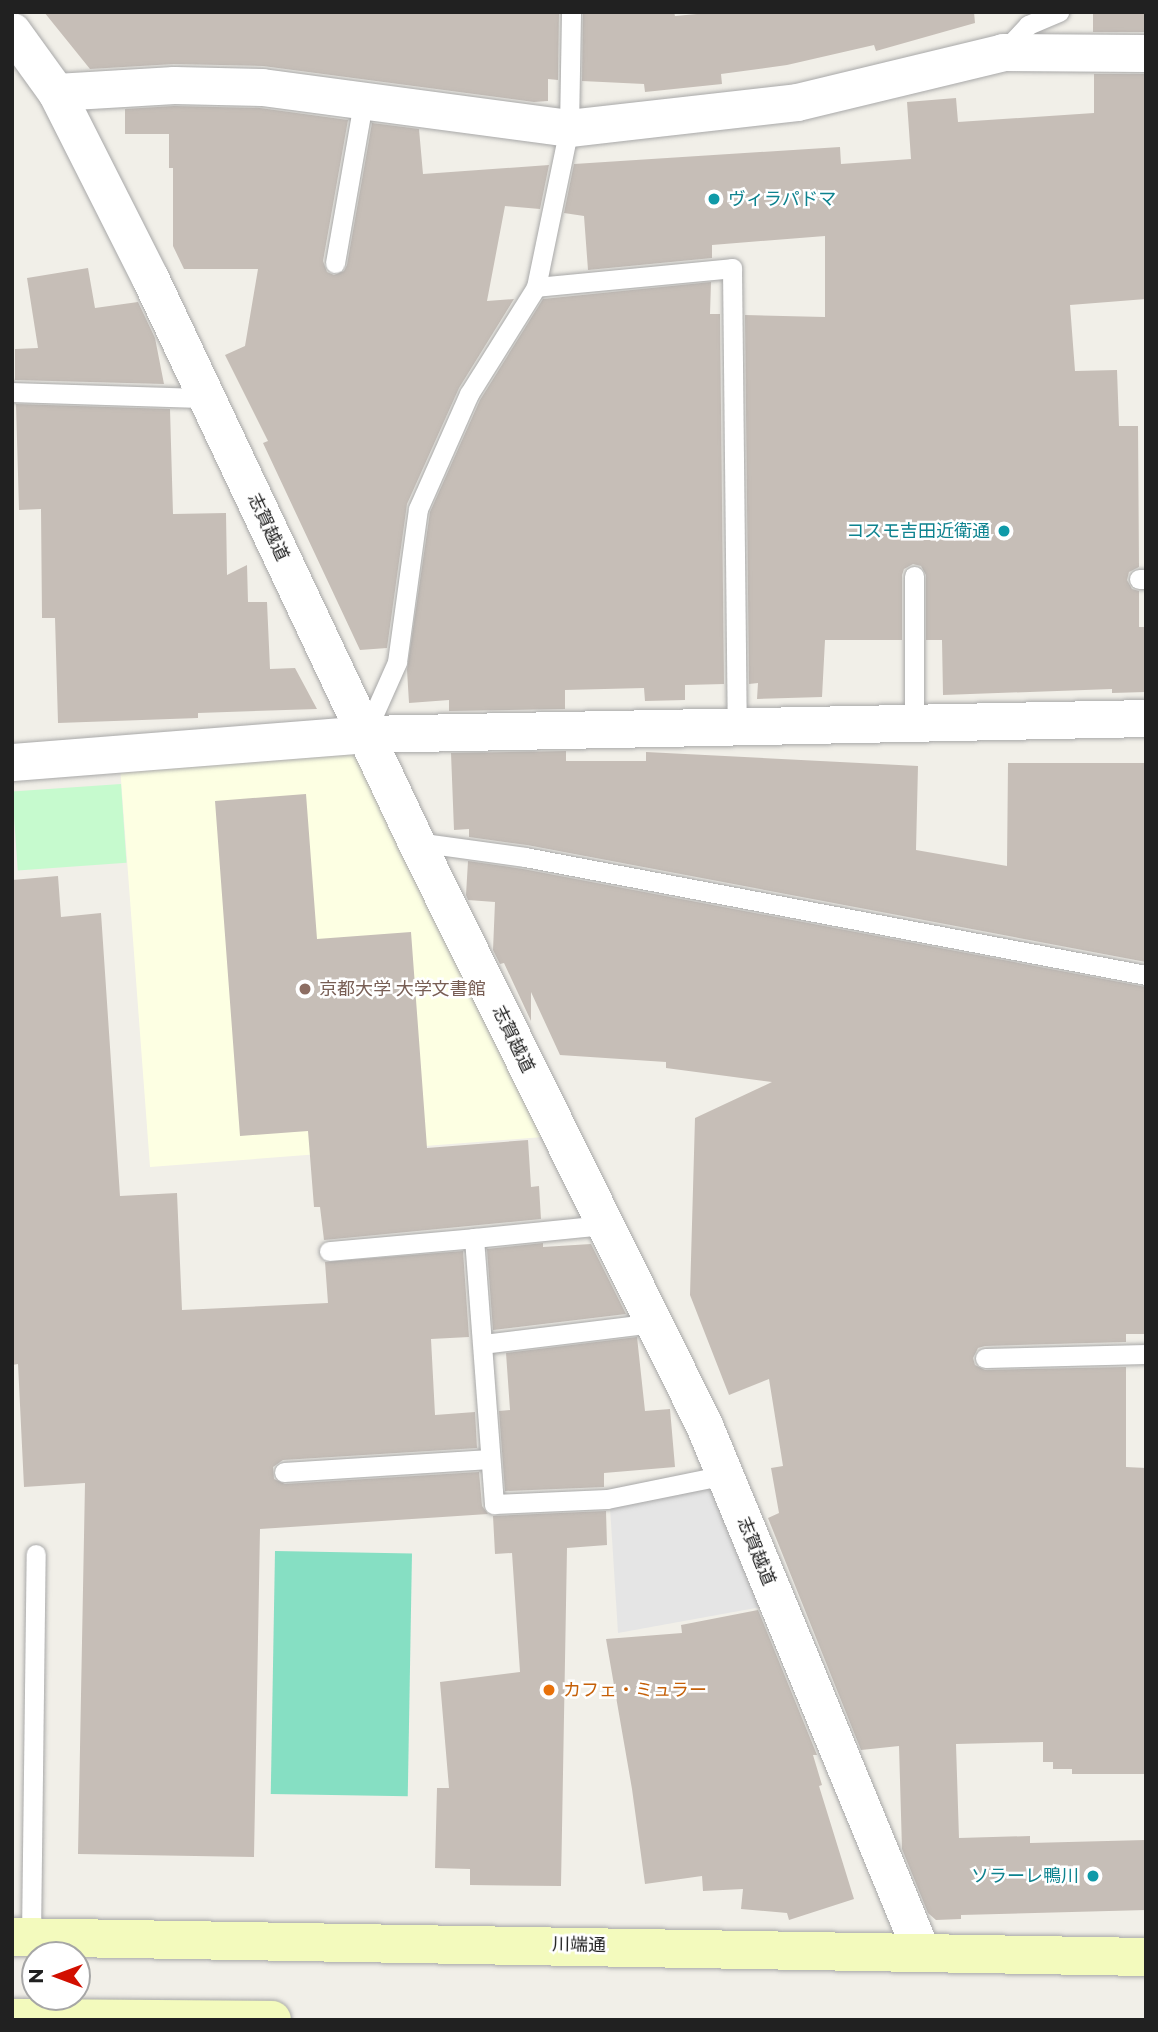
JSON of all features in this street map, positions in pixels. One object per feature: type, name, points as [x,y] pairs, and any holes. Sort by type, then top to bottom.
[{"type":"street","name":"志賀越道","points":[[12,31],[56,92],[207,398],[416,842],[654,1323],[725,1475],[921,1951]]},
{"type":"street","points":[[56,92],[174,85],[262,87],[363,103],[569,128],[797,102],[1003,52],[1146,53]]},
{"type":"street","points":[[12,762],[365,734],[1146,718]]},
{"type":"street","name":"川端通","points":[[21,1937],[1146,1957]]},
{"type":"street","points":[[12,2018],[272,2020]]},
{"type":"lane","points":[[365,734],[397,662],[418,509],[469,394],[536,288],[569,128],[571,12]]},
{"type":"lane","points":[[1003,52],[1028,25],[1059,12]]},
{"type":"lane","points":[[335,263],[363,103]]},
{"type":"lane","points":[[536,288],[732,268],[737,726]]},
{"type":"lane","points":[[12,392],[207,398]]},
{"type":"lane","points":[[914,576],[914,723]]},
{"type":"lane","points":[[416,842],[539,860],[1146,975]]},
{"type":"lane","points":[[329,1251],[604,1225]]},
{"type":"lane","points":[[474,1238],[494,1504],[607,1499],[725,1475]]},
{"type":"lane","points":[[482,1344],[654,1323]]},
{"type":"lane","points":[[985,1358],[1146,1354]]},
{"type":"lane","points":[[284,1472],[490,1459]]},
{"type":"lane","points":[[21,1937],[36,1554]]},
{"type":"shaded area","points":[[353,748],[543,1137],[150,1167],[120,766]]},
{"type":"shaded area","points":[[711,1487],[761,1607],[618,1633],[610,1507]]},
{"type":"green space","points":[[121,784],[127,863],[18,870],[12,792]]},
{"type":"green space","points":[[275,1551],[412,1553],[408,1796],[271,1794]]},
{"type":"building","points":[[44,12],[559,12],[558,80],[548,79],[548,101],[534,102],[263,66],[174,64],[90,69]]},
{"type":"building","points":[[583,12],[674,12],[675,16],[719,12],[974,12],[975,23],[876,51],[874,45],[787,65],[721,74],[722,84],[645,92],[644,84],[582,81]]},
{"type":"building","points":[[1093,12],[1146,12],[1146,32],[1093,32]]},
{"type":"building","points":[[1094,74],[1146,74],[1146,299],[1070,305],[1075,371],[1117,370],[1119,426],[1138,426],[1139,567],[1129,572],[1127,580],[1132,589],[1139,591],[1139,627],[1146,627],[1146,692],[1112,693],[1112,689],[943,695],[942,640],[926,640],[926,575],[921,566],[913,564],[904,569],[902,575],[902,640],[825,640],[822,697],[757,699],[758,683],[749,684],[745,315],[825,317],[825,236],[712,245],[712,258],[588,270],[584,216],[564,213],[574,164],[840,147],[841,164],[911,159],[907,102],[956,98],[958,122],[1094,113]]},
{"type":"building","points":[[174,106],[260,108],[348,120],[323,261],[327,272],[334,275],[344,271],[347,265],[372,123],[419,129],[423,174],[549,165],[540,209],[505,206],[487,301],[514,299],[459,388],[407,504],[387,648],[360,650],[263,443],[268,441],[225,355],[245,346],[258,269],[184,269],[173,246],[173,168],[169,168],[169,134],[125,134],[125,109]]},
{"type":"building","points":[[88,268],[95,308],[138,302],[155,338],[164,384],[15,380],[15,349],[38,348],[27,278]]},
{"type":"building","points":[[711,282],[710,314],[720,314],[724,684],[685,685],[685,700],[645,701],[644,688],[565,690],[565,709],[449,711],[449,700],[409,703],[407,670],[430,512],[480,400],[543,299]]},
{"type":"building","points":[[16,404],[170,409],[173,514],[226,513],[227,575],[247,565],[248,602],[267,602],[270,669],[295,668],[317,709],[198,713],[198,718],[58,723],[55,618],[42,618],[41,509],[19,510]]},
{"type":"building","points":[[566,751],[566,761],[646,761],[646,752],[918,766],[916,850],[1007,866],[1008,763],[1146,763],[1146,962],[527,845],[469,837],[469,829],[454,830],[451,753]]},
{"type":"building","points":[[306,794],[317,939],[411,932],[427,1148],[528,1140],[531,1187],[539,1186],[541,1219],[324,1240],[320,1207],[314,1207],[308,1131],[240,1136],[215,801]]},
{"type":"building","points":[[468,861],[523,869],[1146,987],[1146,1334],[1126,1334],[1126,1342],[985,1346],[978,1348],[973,1358],[975,1365],[985,1370],[1126,1367],[1126,1467],[1146,1468],[1146,1774],[1072,1774],[1072,1769],[1053,1769],[1053,1762],[1043,1762],[1043,1742],[956,1744],[959,1838],[1030,1836],[1030,1843],[1146,1840],[1146,1910],[961,1915],[961,1919],[936,1920],[928,1913],[902,1849],[899,1746],[861,1750],[768,1518],[779,1513],[771,1468],[783,1466],[769,1379],[729,1395],[690,1295],[695,1118],[772,1082],[666,1068],[666,1062],[560,1055],[531,992],[531,1021],[504,963],[500,964],[493,950],[495,902],[468,900]]},
{"type":"building","points":[[58,876],[61,917],[101,913],[120,1196],[177,1193],[182,1310],[328,1303],[325,1262],[463,1251],[469,1337],[431,1339],[435,1415],[475,1412],[477,1448],[283,1460],[273,1467],[274,1479],[285,1484],[479,1472],[482,1506],[488,1514],[260,1529],[254,1857],[78,1854],[85,1483],[24,1487],[18,1364],[12,1365],[12,880]]},
{"type":"building","points":[[543,1243],[543,1247],[591,1244],[626,1314],[493,1330],[487,1249]]},
{"type":"building","points":[[637,1337],[645,1411],[670,1409],[675,1467],[604,1473],[604,1487],[505,1491],[499,1411],[510,1410],[506,1353]]},
{"type":"building","points":[[606,1511],[607,1545],[567,1548],[561,1886],[470,1885],[470,1869],[435,1868],[437,1788],[449,1788],[440,1682],[520,1672],[512,1553],[495,1554],[493,1516]]},
{"type":"building","points":[[758,1610],[817,1755],[813,1755],[822,1785],[819,1786],[854,1899],[789,1920],[787,1913],[741,1909],[743,1889],[703,1891],[702,1876],[645,1884],[606,1639],[682,1633],[681,1625]]},
{"type":"place","name":"ヴィラパドマ","points":[[714,199]]},
{"type":"place","name":"コスモ吉田近衛通","points":[[1004,531]]},
{"type":"place","name":"京都大学 大学文書館","points":[[305,989]]},
{"type":"place","name":"カフェ・ミュラー","points":[[549,1690]]},
{"type":"place","name":"ソラーレ鴨川","points":[[1093,1876]]}]
